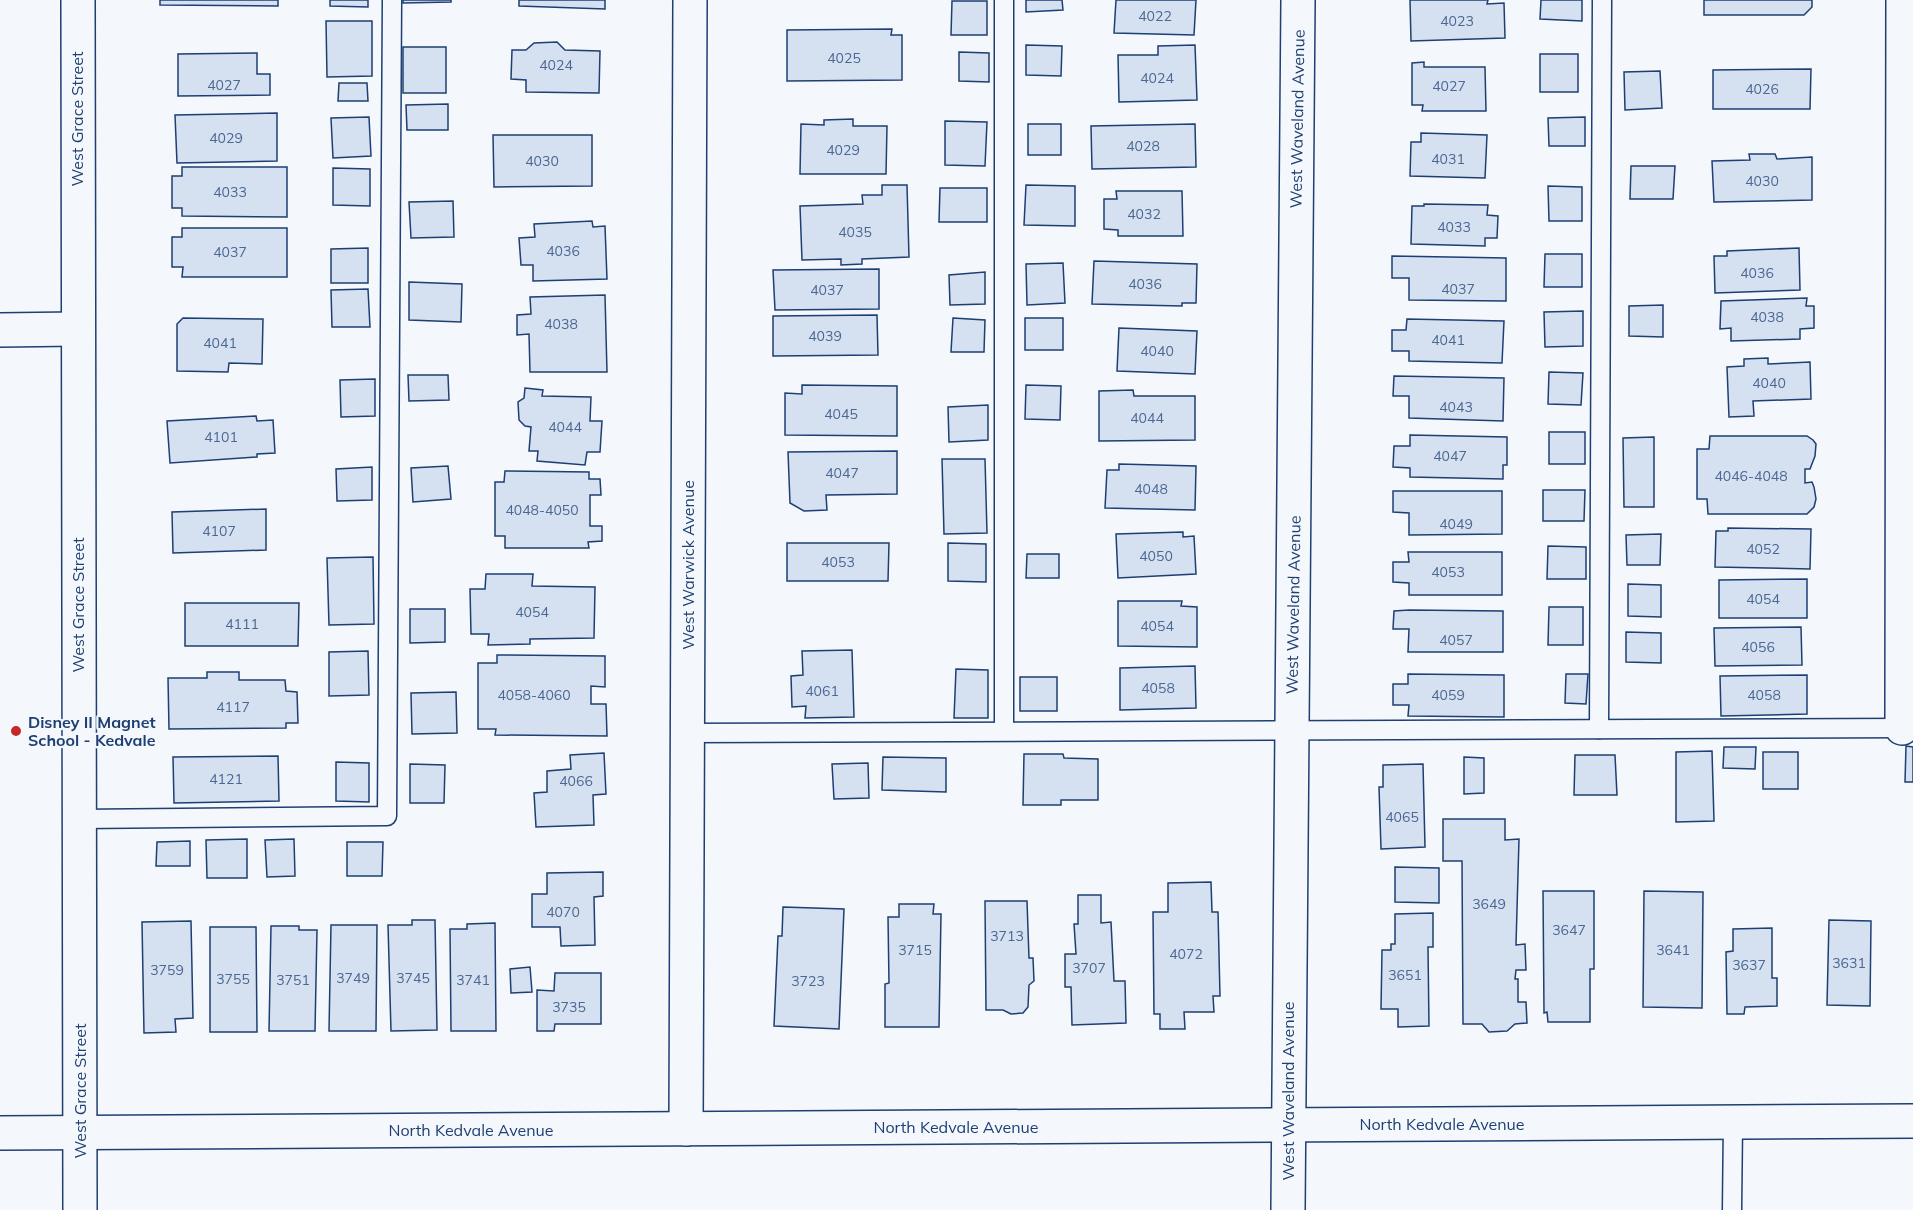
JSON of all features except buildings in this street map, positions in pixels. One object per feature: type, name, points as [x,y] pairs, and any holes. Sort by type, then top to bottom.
[{"type":"street","name":"West Grace Street","points":[[78,0],[76,329],[80,1210]]},
{"type":"street","name":"West Warwick Avenue","points":[[686,1129],[690,0]]},
{"type":"street","name":"West Waveland Avenue","points":[[1287,1210],[1298,0]]},
{"type":"street","points":[[1903,0],[1907,728]]},
{"type":"street","points":[[0,330],[76,329]]},
{"type":"street","name":"North Kedvale Avenue","points":[[0,1133],[1913,1121]]},
{"type":"lane","points":[[80,819],[387,816],[392,0]]},
{"type":"lane","points":[[1004,0],[1004,731]]},
{"type":"lane","points":[[1599,729],[1602,0]]},
{"type":"lane","points":[[687,733],[1907,728]]},
{"type":"lane","points":[[1732,1210],[1733,1122]]},
{"type":"place","name":"Disney II Magnet School - Kedvale","points":[[16,731]]}]
